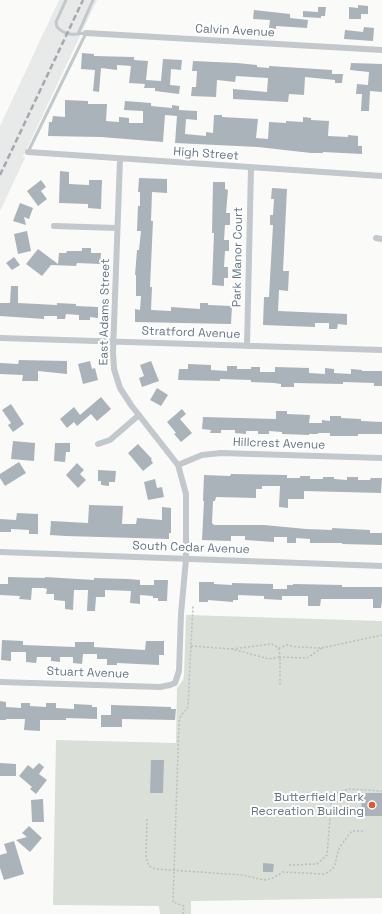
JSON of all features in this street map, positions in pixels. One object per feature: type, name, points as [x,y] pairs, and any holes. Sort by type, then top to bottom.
[{"type":"street","name":"Calvin Avenue","points":[[86,33],[382,50]]},
{"type":"street","name":"High Street","points":[[28,152],[382,176]]},
{"type":"street","name":"East Adams Street","points":[[120,159],[114,342],[116,378],[123,394],[178,465],[186,494],[186,559],[181,614],[180,671],[175,683]]},
{"type":"street","name":"Park Manor Court","points":[[247,346],[251,168]]},
{"type":"street","points":[[54,226],[117,228]]},
{"type":"street","name":"Stratford Avenue","points":[[0,338],[382,350]]},
{"type":"street","points":[[98,444],[110,440],[139,415]]},
{"type":"street","name":"Hillcrest Avenue","points":[[178,465],[209,453],[382,458]]},
{"type":"street","name":"South Cedar Avenue","points":[[0,552],[382,566]]},
{"type":"street","name":"Stuart Avenue","points":[[0,682],[160,687],[175,683]]},
{"type":"lane","points":[[66,0],[56,22],[57,28],[63,34],[86,33]]},
{"type":"lane","points":[[78,34],[93,0]]},
{"type":"lane","points":[[28,152],[86,33]]},
{"type":"path","points":[[183,914],[184,906],[173,902],[174,870],[179,722],[180,716],[188,706],[193,605]]},
{"type":"path","points":[[279,648],[287,645],[322,648],[382,635]]},
{"type":"path","points":[[232,649],[272,644],[279,648]]},
{"type":"path","points":[[191,646],[232,649],[269,659],[280,657],[307,658],[322,648]]},
{"type":"path","points":[[279,648],[280,685]]},
{"type":"path","points":[[289,865],[317,864],[327,855],[332,794],[349,789],[382,791]]},
{"type":"path","points":[[147,819],[147,863],[149,866],[174,870],[242,875],[264,880],[273,878],[283,872],[322,874],[331,870],[336,863],[341,846],[352,831],[365,831]]},
{"type":"shaded area","points":[[59,0],[97,0],[23,157],[25,158],[0,211],[0,126]]},
{"type":"shaded area","points":[[186,615],[382,621],[382,898],[191,901],[191,914],[160,914],[159,906],[53,905],[56,740],[176,743],[177,688],[183,680],[184,675]]},
{"type":"building","points":[[358,5],[368,6],[368,14],[361,14],[361,19],[349,19],[349,7],[358,8]]},
{"type":"building","points":[[318,7],[326,7],[325,16],[321,16],[321,18],[303,17],[303,11],[318,12]]},
{"type":"building","points":[[254,10],[290,14],[290,18],[308,20],[307,28],[276,26],[276,29],[269,28],[270,20],[253,19]]},
{"type":"building","points":[[364,27],[374,28],[373,41],[344,39],[345,30],[363,32]]},
{"type":"building","points":[[82,53],[94,54],[94,56],[134,57],[134,60],[148,61],[146,80],[161,81],[163,59],[182,60],[181,70],[171,69],[170,85],[180,86],[179,94],[155,91],[155,88],[144,88],[145,84],[129,83],[131,66],[117,65],[117,70],[101,68],[99,92],[93,91],[95,70],[81,69]]},
{"type":"building","points":[[193,61],[237,63],[269,68],[269,66],[332,70],[332,74],[343,74],[342,83],[335,83],[335,80],[305,77],[304,95],[289,94],[288,102],[233,99],[233,89],[267,92],[268,78],[236,76],[235,82],[217,80],[216,97],[191,96],[192,87],[196,87],[197,71],[192,71]]},
{"type":"building","points":[[351,63],[382,64],[382,92],[370,91],[369,111],[361,111],[362,94],[356,94],[357,84],[368,85],[369,72],[350,70]]},
{"type":"building","points":[[65,100],[88,101],[88,104],[107,104],[106,121],[119,122],[119,117],[129,118],[129,123],[143,123],[143,111],[124,110],[125,101],[151,103],[151,106],[172,108],[172,105],[179,106],[179,110],[197,111],[197,120],[186,119],[185,134],[206,136],[206,132],[213,133],[214,115],[222,115],[222,117],[258,119],[256,138],[268,139],[269,122],[303,122],[303,117],[311,118],[311,120],[329,121],[328,136],[358,136],[358,146],[362,146],[362,154],[323,152],[311,153],[258,147],[175,143],[177,116],[165,115],[163,142],[101,137],[48,136],[49,122],[52,122],[53,116],[65,117]]},
{"type":"building","points":[[60,171],[69,172],[69,184],[89,185],[89,180],[102,180],[101,209],[88,208],[88,204],[59,203]]},
{"type":"building","points":[[139,178],[167,179],[167,193],[152,192],[151,221],[153,221],[150,287],[152,287],[151,310],[171,311],[171,307],[200,309],[200,303],[208,303],[208,305],[232,306],[231,324],[135,322],[135,309],[140,310],[141,296],[136,296],[135,275],[137,250],[139,250],[141,231],[137,231],[138,206],[140,206],[140,192],[138,192]]},
{"type":"building","points":[[41,180],[46,187],[41,191],[47,199],[38,206],[27,191]]},
{"type":"building","points":[[213,182],[225,182],[225,189],[228,190],[226,213],[230,213],[230,225],[225,225],[224,240],[229,240],[229,251],[225,251],[224,267],[228,267],[228,278],[224,278],[224,286],[212,285],[214,233],[212,233]]},
{"type":"building","points":[[272,188],[287,189],[283,271],[289,271],[288,291],[279,290],[278,311],[347,314],[347,325],[338,324],[337,329],[329,329],[329,323],[315,323],[315,327],[263,325],[264,297],[269,297],[273,225],[270,225],[270,215],[273,215],[274,199],[271,199]]},
{"type":"building","points":[[20,203],[33,208],[29,219],[24,217],[26,225],[13,221]]},
{"type":"building","points":[[27,231],[31,251],[18,254],[14,234]]},
{"type":"building","points":[[82,248],[91,248],[91,253],[101,253],[100,264],[77,263],[76,266],[51,265],[42,276],[26,264],[38,249],[58,264],[59,253],[66,253],[67,251],[82,251]]},
{"type":"building","points":[[14,257],[20,265],[12,270],[6,263]]},
{"type":"building","points":[[11,286],[18,286],[18,303],[57,305],[57,303],[98,307],[98,318],[90,317],[90,320],[79,320],[79,315],[66,314],[65,319],[57,319],[57,316],[44,316],[44,319],[0,316],[0,303],[10,303]]},
{"type":"building","points":[[19,360],[67,361],[67,374],[38,371],[38,381],[22,381],[23,375],[0,374],[0,363],[18,364]]},
{"type":"building","points":[[90,361],[92,369],[95,368],[98,380],[83,384],[78,364]]},
{"type":"building","points":[[151,361],[159,381],[142,387],[139,378],[144,376],[140,365]]},
{"type":"building","points":[[188,364],[211,365],[211,370],[227,371],[227,366],[237,366],[237,369],[251,369],[251,367],[260,367],[260,372],[275,372],[275,367],[309,368],[309,373],[325,374],[325,368],[334,369],[334,373],[351,374],[351,369],[362,371],[382,371],[382,386],[374,386],[374,383],[343,382],[343,384],[294,383],[294,387],[281,387],[281,384],[251,382],[251,380],[178,380],[179,369],[188,369]]},
{"type":"building","points":[[157,388],[168,395],[161,406],[150,400]]},
{"type":"building","points":[[101,397],[111,409],[97,421],[91,414],[77,426],[74,422],[67,428],[60,419],[74,407],[80,415]]},
{"type":"building","points":[[11,404],[24,424],[13,432],[8,425],[11,423],[2,410]]},
{"type":"building","points":[[182,409],[186,414],[180,419],[192,433],[181,442],[167,422]]},
{"type":"building","points":[[276,411],[287,411],[287,414],[310,415],[309,423],[322,423],[322,420],[330,421],[330,416],[361,419],[361,421],[382,422],[382,434],[330,436],[330,433],[309,435],[282,434],[282,432],[269,431],[269,434],[258,434],[258,431],[246,431],[246,434],[235,433],[235,430],[221,430],[221,433],[210,433],[211,430],[202,429],[203,417],[276,419]]},
{"type":"building","points":[[13,441],[35,443],[34,461],[11,459]]},
{"type":"building","points":[[55,443],[70,443],[70,452],[66,452],[65,462],[54,461]]},
{"type":"building","points":[[138,444],[152,459],[151,460],[153,463],[143,471],[128,453]]},
{"type":"building","points":[[19,462],[26,473],[5,486],[0,478],[0,474]]},
{"type":"building","points":[[77,463],[84,470],[80,474],[86,480],[78,488],[66,475]]},
{"type":"building","points":[[98,470],[116,471],[115,482],[109,482],[109,486],[101,485],[101,481],[98,481]]},
{"type":"building","points":[[231,474],[287,475],[287,478],[310,476],[310,479],[334,477],[334,479],[347,480],[347,477],[358,477],[358,480],[382,478],[381,493],[304,491],[304,499],[288,499],[288,508],[279,507],[280,486],[262,486],[262,489],[256,489],[256,498],[216,497],[215,501],[213,501],[212,523],[214,525],[264,525],[306,529],[332,530],[332,528],[370,530],[370,533],[382,533],[382,545],[310,543],[310,539],[296,538],[296,543],[287,543],[287,537],[274,537],[274,542],[245,540],[245,536],[231,536],[231,541],[202,540],[204,475],[230,476]]},
{"type":"building","points":[[155,479],[157,488],[162,487],[164,497],[148,500],[144,482]]},
{"type":"building","points":[[89,505],[123,506],[122,524],[136,524],[137,518],[162,520],[162,507],[171,508],[171,533],[169,533],[169,539],[50,535],[51,521],[88,523]]},
{"type":"building","points":[[17,513],[38,514],[38,534],[29,534],[29,530],[11,529],[11,532],[0,532],[0,519],[16,520]]},
{"type":"building","points":[[8,577],[45,577],[94,580],[94,578],[128,579],[140,580],[140,585],[154,585],[154,580],[168,580],[167,601],[158,601],[158,598],[153,598],[153,596],[140,595],[140,604],[130,603],[131,591],[105,590],[105,597],[96,597],[95,611],[87,611],[88,590],[74,590],[73,610],[65,609],[65,601],[54,600],[54,594],[46,594],[47,589],[44,588],[32,588],[31,600],[19,599],[20,596],[0,595],[0,584],[8,584]]},
{"type":"building","points":[[199,582],[214,582],[214,584],[232,585],[232,583],[273,584],[273,589],[287,589],[287,585],[293,584],[342,585],[342,587],[382,587],[382,601],[381,608],[373,608],[373,599],[321,599],[320,606],[308,606],[308,596],[282,596],[282,600],[264,599],[264,596],[238,595],[238,600],[233,600],[233,602],[208,600],[208,602],[199,602]]},
{"type":"building","points":[[2,640],[23,641],[23,645],[75,647],[75,642],[94,642],[94,647],[145,650],[146,641],[164,641],[164,655],[159,655],[159,665],[117,663],[117,665],[107,665],[107,659],[97,659],[97,654],[83,654],[82,664],[73,663],[73,657],[60,657],[60,662],[51,661],[51,657],[37,657],[36,663],[26,662],[26,652],[11,652],[11,661],[1,660]]},
{"type":"building","points":[[0,701],[6,702],[6,707],[21,708],[21,703],[30,703],[30,706],[46,707],[46,703],[56,703],[56,708],[74,709],[74,704],[92,705],[92,707],[97,707],[97,719],[66,718],[66,720],[40,720],[40,731],[24,730],[25,719],[0,720]]},
{"type":"building","points":[[111,705],[171,707],[171,709],[176,709],[175,720],[122,719],[122,727],[101,727],[101,715],[111,715]]},
{"type":"building","points":[[151,760],[164,760],[163,793],[150,793]]},
{"type":"building","points":[[0,763],[16,764],[16,776],[0,776]]},
{"type":"building","points":[[39,763],[44,767],[39,774],[47,780],[36,794],[30,789],[32,787],[19,776],[28,765],[33,769]]},
{"type":"building","name":"Butterfield Park Recreation Building","points":[[362,793],[382,793],[382,816],[361,816]]},
{"type":"building","points":[[43,799],[44,822],[32,822],[31,800]]},
{"type":"building","points":[[29,826],[42,838],[30,852],[16,840],[27,837],[22,833]]},
{"type":"building","points":[[14,841],[24,874],[4,880],[0,868],[0,855],[7,853],[4,844]]},
{"type":"building","points":[[263,863],[274,864],[273,872],[263,872]]},
{"type":"railway","points":[[0,175],[83,0]]},
{"type":"place","name":"Butterfield Park Recreation Building","points":[[372,805]]}]
